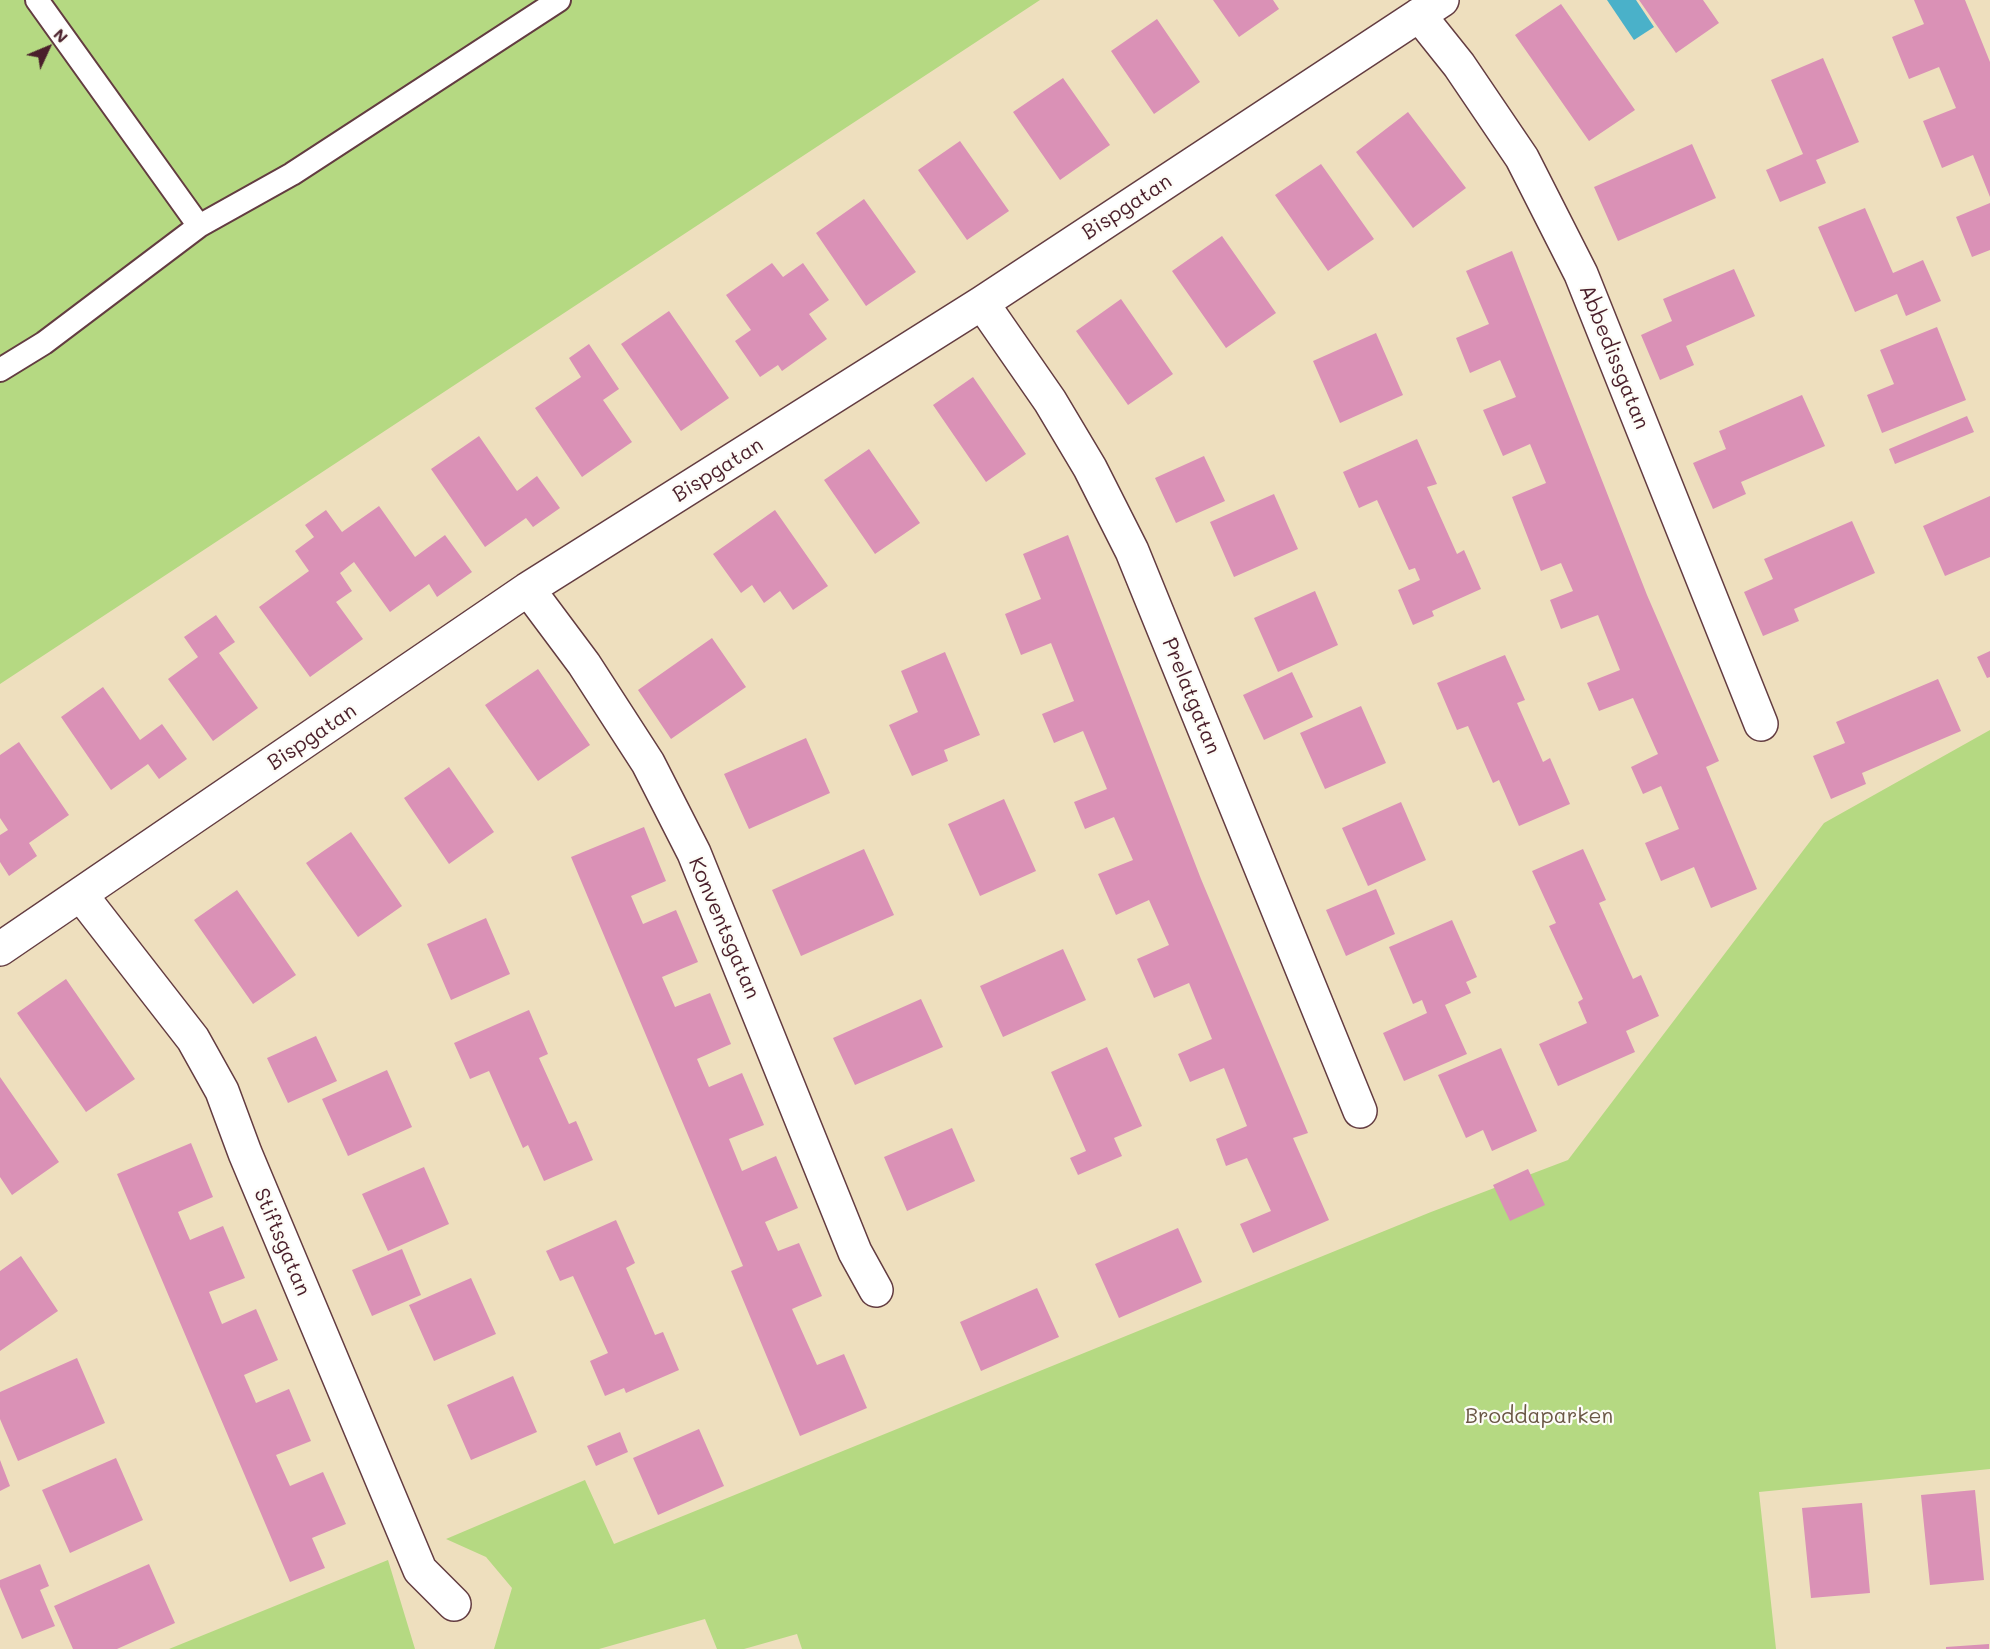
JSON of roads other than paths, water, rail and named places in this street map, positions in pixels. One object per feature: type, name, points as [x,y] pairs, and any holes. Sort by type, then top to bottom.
[{"type":"street","name":"Bispgatan","points":[[0,950],[528,589],[982,303],[1431,8]]},
{"type":"street","name":"Abbedissgatan","points":[[1431,8],[1459,65],[1522,158],[1581,274],[1761,724]]},
{"type":"street","name":"Prelatgatan","points":[[982,303],[1050,401],[1090,468],[1132,551],[1360,1111]]},
{"type":"street","name":"Konventsgatan","points":[[528,589],[584,664],[648,763],[694,853],[855,1252],[876,1290]]},
{"type":"street","name":"Stiftsgatan","points":[[81,895],[193,1039],[222,1091],[245,1153],[420,1570],[454,1604]]},
{"type":"lane","points":[[37,0],[199,226]]},
{"type":"lane","points":[[0,370],[44,343],[199,226],[292,174],[559,0]]},
{"type":"water","points":[[1607,0],[1636,0],[1654,27],[1634,40]]},
{"type":"park label","name":"Broddaparken","points":[[1539,1417]]}]
